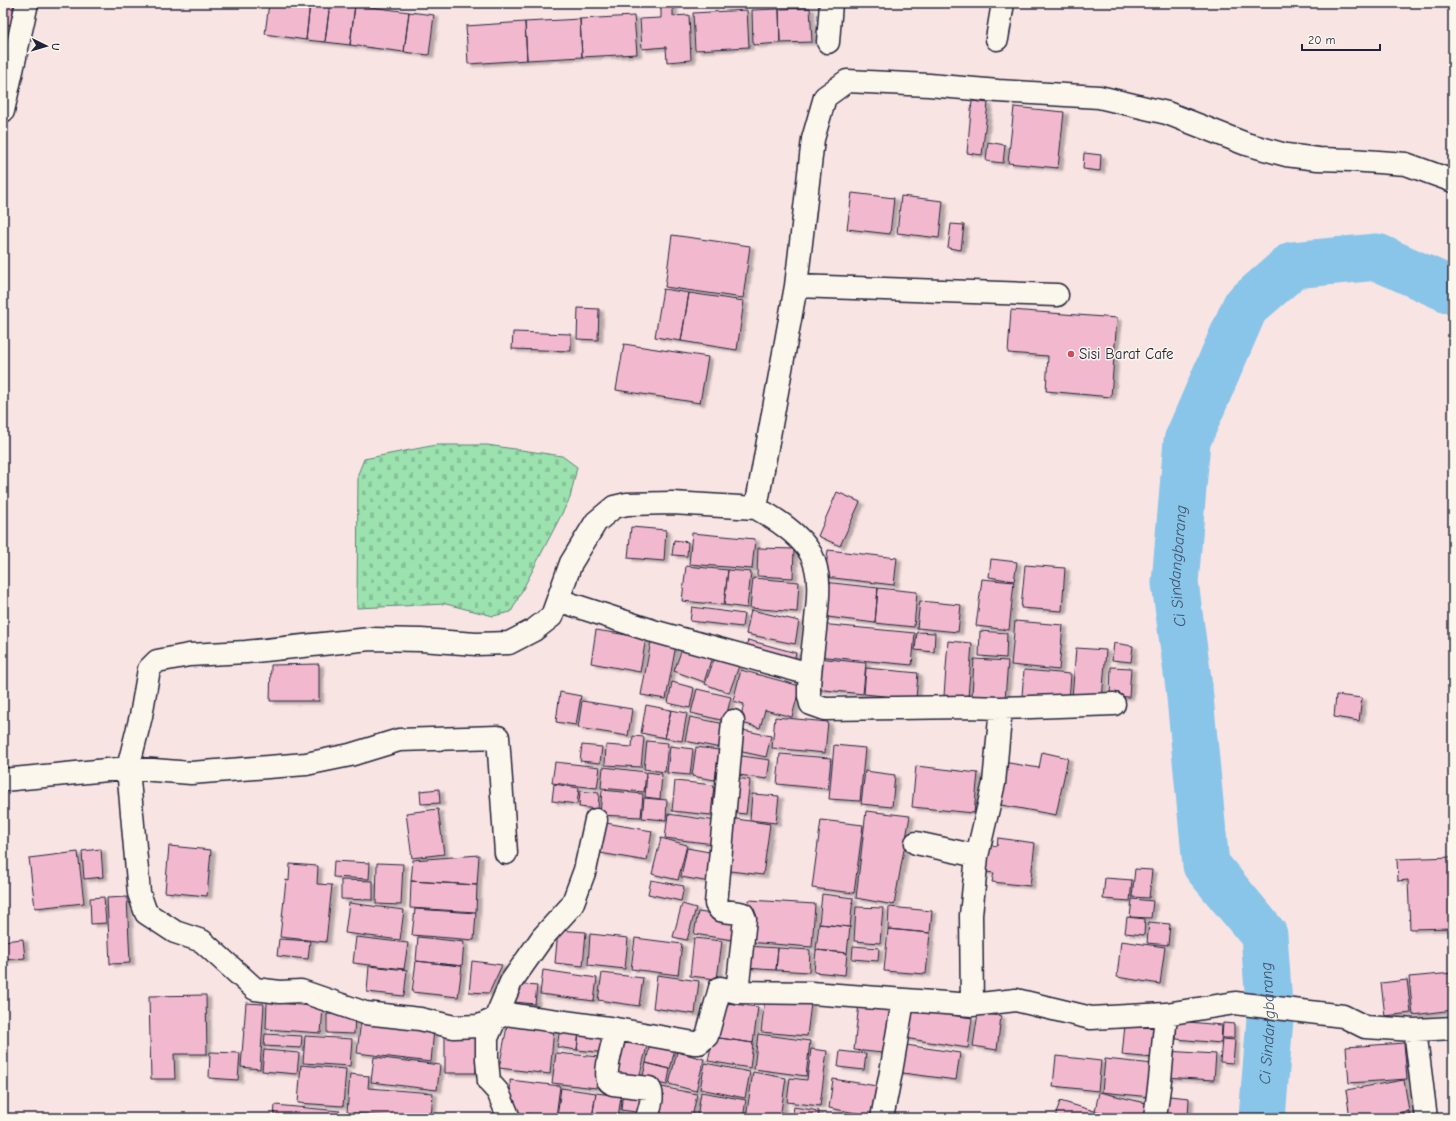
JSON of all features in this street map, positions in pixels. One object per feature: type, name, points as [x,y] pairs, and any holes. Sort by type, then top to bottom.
[{"type":"street","points":[[3,111],[27,3]]},
{"type":"street","points":[[828,42],[832,3]]},
{"type":"street","points":[[996,40],[1003,3]]},
{"type":"street","points":[[756,508],[796,286],[813,139],[825,97],[847,81],[929,85],[1099,97],[1167,113],[1246,144],[1286,155],[1318,159],[1406,164],[1453,181]]},
{"type":"street","points":[[796,286],[1057,295]]},
{"type":"street","points":[[1114,704],[1001,708],[824,709],[811,704],[809,696],[810,674],[818,599],[818,582],[817,568],[810,553],[800,540],[779,520],[756,508],[672,503],[627,504],[614,507],[596,522],[571,563],[552,616],[534,630],[509,643],[476,644],[421,640],[370,640],[246,652],[189,655],[157,661],[150,670],[141,716],[128,768],[139,893],[146,913],[175,932],[202,941],[255,989],[280,992],[301,991],[365,1012],[420,1020],[454,1027],[479,1026],[506,1014],[616,1029],[699,1043],[707,1036],[720,988],[738,992],[811,993],[972,1005],[1016,1000],[1091,1018],[1166,1014],[1235,1003],[1343,1016],[1365,1027],[1415,1030],[1453,1028]]},
{"type":"street","points":[[558,600],[653,631],[810,674]]},
{"type":"street","points":[[972,1005],[970,915],[977,856],[994,783],[1001,708]]},
{"type":"street","points":[[733,721],[716,904],[720,910],[724,912],[737,911],[743,914],[745,919],[738,992]]},
{"type":"street","points":[[3,780],[128,768],[191,773],[306,764],[350,754],[399,740],[498,737],[506,853]]},
{"type":"street","points":[[508,1118],[498,1092],[489,1082],[487,1038],[511,982],[542,938],[572,905],[585,870],[596,820]]},
{"type":"street","points":[[916,843],[977,856]]},
{"type":"street","points":[[882,1118],[892,1072],[903,1001]]},
{"type":"street","points":[[1155,1118],[1166,1014]]},
{"type":"street","points":[[616,1029],[608,1068],[609,1082],[613,1084],[649,1088],[651,1091],[651,1096],[647,1118]]},
{"type":"street","points":[[1415,1030],[1426,1118]]},
{"type":"green space","points":[[436,445],[487,445],[562,456],[577,467],[570,498],[511,612],[493,616],[446,604],[357,608],[358,474],[364,459]]},
{"type":"building","points":[[3,3],[14,3],[11,25],[3,24]]},
{"type":"building","points":[[269,3],[310,3],[306,40],[265,34]]},
{"type":"building","points":[[310,3],[330,3],[325,42],[306,40]]},
{"type":"building","points":[[330,3],[355,5],[350,45],[325,42]]},
{"type":"building","points":[[661,3],[673,3],[673,16],[689,15],[691,60],[667,62],[666,47],[642,49],[640,19],[661,18]]},
{"type":"building","points":[[355,5],[409,12],[404,52],[350,45]]},
{"type":"building","points":[[810,8],[812,42],[780,43],[779,9]]},
{"type":"building","points":[[779,9],[780,43],[753,45],[752,10]]},
{"type":"building","points":[[747,10],[749,47],[695,50],[693,13]]},
{"type":"building","points":[[409,12],[434,15],[429,55],[404,52]]},
{"type":"building","points":[[634,16],[637,54],[582,57],[580,19]]},
{"type":"building","points":[[580,19],[582,57],[527,60],[525,22]]},
{"type":"building","points":[[525,22],[527,60],[468,64],[466,26]]},
{"type":"building","points":[[972,101],[988,103],[982,155],[967,153]]},
{"type":"building","points":[[1014,107],[1064,112],[1058,168],[1008,163]]},
{"type":"building","points":[[988,142],[1005,145],[1003,163],[986,161]]},
{"type":"building","points":[[1084,153],[1101,155],[1100,171],[1083,169]]},
{"type":"building","points":[[852,193],[894,198],[890,234],[847,229]]},
{"type":"building","points":[[901,196],[943,201],[939,238],[897,233]]},
{"type":"building","points":[[951,224],[964,225],[961,250],[948,248]]},
{"type":"building","points":[[672,235],[750,246],[743,298],[665,287]]},
{"type":"building","points":[[663,289],[689,293],[681,341],[655,337]]},
{"type":"building","points":[[689,293],[744,301],[737,350],[681,341]]},
{"type":"building","points":[[578,308],[599,309],[598,340],[577,339]]},
{"type":"building","name":"Sisi Barat Cafe","points":[[1011,310],[1117,318],[1111,397],[1046,391],[1048,356],[1008,353]]},
{"type":"building","points":[[513,332],[571,334],[571,351],[512,349]]},
{"type":"building","points":[[624,344],[708,357],[700,403],[616,390]]},
{"type":"building","points":[[837,492],[860,502],[840,546],[818,536]]},
{"type":"building","points":[[631,527],[666,530],[664,561],[628,558]]},
{"type":"building","points":[[692,533],[755,539],[752,569],[689,564]]},
{"type":"building","points":[[674,540],[688,542],[687,556],[672,555]]},
{"type":"building","points":[[758,548],[794,549],[793,578],[757,576]]},
{"type":"building","points":[[828,550],[897,558],[894,585],[825,577]]},
{"type":"building","points":[[991,559],[1017,562],[1014,581],[989,577]]},
{"type":"building","points":[[1025,565],[1065,568],[1062,611],[1021,608]]},
{"type":"building","points":[[686,566],[728,570],[724,605],[682,601]]},
{"type":"building","points":[[728,570],[751,572],[747,608],[724,605]]},
{"type":"building","points":[[753,578],[799,582],[797,612],[750,608]]},
{"type":"building","points":[[982,579],[1014,582],[1009,630],[976,626]]},
{"type":"building","points":[[824,582],[878,588],[875,623],[820,616]]},
{"type":"building","points":[[878,588],[917,592],[914,627],[875,623]]},
{"type":"building","points":[[920,601],[961,605],[958,632],[917,628]]},
{"type":"building","points":[[692,607],[744,614],[742,627],[690,621]]},
{"type":"building","points":[[751,610],[799,621],[795,644],[746,634]]},
{"type":"building","points":[[1015,621],[1063,625],[1059,670],[1011,665]]},
{"type":"building","points":[[820,624],[915,633],[912,665],[817,656]]},
{"type":"building","points":[[596,630],[646,638],[640,672],[591,663]]},
{"type":"building","points":[[980,631],[1007,633],[1006,658],[979,656]]},
{"type":"building","points":[[917,632],[935,633],[934,652],[915,650]]},
{"type":"building","points":[[748,640],[796,653],[793,664],[745,652]]},
{"type":"building","points":[[651,641],[676,645],[666,699],[641,695]]},
{"type":"building","points":[[948,641],[972,643],[968,698],[944,696]]},
{"type":"building","points":[[1114,643],[1133,646],[1131,662],[1112,660]]},
{"type":"building","points":[[683,646],[712,657],[704,682],[674,671]]},
{"type":"building","points":[[1076,648],[1106,650],[1102,700],[1072,698]]},
{"type":"building","points":[[715,657],[739,666],[729,693],[705,684]]},
{"type":"building","points":[[818,658],[866,663],[863,694],[815,689]]},
{"type":"building","points":[[974,659],[1008,661],[1005,699],[972,697]]},
{"type":"building","points":[[319,664],[319,701],[270,701],[271,665]]},
{"type":"building","points":[[1111,667],[1131,668],[1129,697],[1110,696]]},
{"type":"building","points":[[866,668],[918,673],[916,699],[864,694]]},
{"type":"building","points":[[741,670],[800,686],[792,717],[765,710],[760,728],[739,722],[744,704],[733,701]]},
{"type":"building","points":[[1024,670],[1071,674],[1069,700],[1022,696]]},
{"type":"building","points":[[672,682],[694,688],[690,708],[668,703]]},
{"type":"building","points":[[697,689],[731,697],[725,721],[691,713]]},
{"type":"building","points":[[560,692],[581,696],[576,725],[556,722]]},
{"type":"building","points":[[1336,695],[1362,698],[1359,721],[1334,717]]},
{"type":"building","points":[[582,701],[632,709],[628,736],[578,728]]},
{"type":"building","points":[[646,705],[671,710],[665,738],[641,733]]},
{"type":"building","points":[[671,710],[687,713],[682,741],[665,738]]},
{"type":"building","points":[[690,717],[725,724],[721,748],[685,741]]},
{"type":"building","points":[[775,717],[828,722],[825,753],[772,748]]},
{"type":"building","points":[[738,729],[771,736],[766,757],[734,750]]},
{"type":"building","points":[[633,736],[644,737],[641,767],[605,765],[606,745],[632,747]]},
{"type":"building","points":[[647,741],[668,743],[665,772],[644,769]]},
{"type":"building","points":[[582,745],[602,747],[600,763],[580,761]]},
{"type":"building","points":[[834,745],[865,748],[860,801],[829,799]]},
{"type":"building","points":[[670,746],[693,749],[690,775],[667,773]]},
{"type":"building","points":[[696,747],[719,750],[715,780],[692,776]]},
{"type":"building","points":[[1042,752],[1068,758],[1056,815],[996,804],[1003,762],[1039,768]]},
{"type":"building","points":[[780,754],[831,758],[828,789],[777,784]]},
{"type":"building","points":[[735,755],[770,760],[767,779],[732,774]]},
{"type":"building","points":[[555,762],[600,767],[597,788],[552,783]]},
{"type":"building","points":[[916,766],[978,773],[974,813],[912,807]]},
{"type":"building","points":[[603,767],[646,772],[644,792],[601,788]]},
{"type":"building","points":[[865,771],[895,775],[892,807],[861,804]]},
{"type":"building","points":[[647,772],[662,774],[660,799],[645,797]]},
{"type":"building","points":[[731,777],[750,780],[746,814],[727,812]]},
{"type":"building","points":[[675,781],[714,785],[711,815],[672,811]]},
{"type":"building","points":[[554,784],[579,788],[577,804],[552,801]]},
{"type":"building","points":[[439,789],[440,803],[421,804],[420,791]]},
{"type":"building","points":[[602,790],[643,794],[641,817],[600,815]]},
{"type":"building","points":[[580,791],[599,793],[598,809],[579,807]]},
{"type":"building","points":[[752,794],[779,796],[776,823],[750,820]]},
{"type":"building","points":[[644,798],[667,800],[666,820],[642,818]]},
{"type":"building","points":[[438,809],[444,854],[412,858],[406,813]]},
{"type":"building","points":[[866,811],[910,816],[894,905],[856,898]]},
{"type":"building","points":[[668,814],[717,821],[714,844],[665,838]]},
{"type":"building","points":[[730,818],[770,824],[763,875],[722,870]]},
{"type":"building","points":[[821,820],[863,825],[854,893],[812,888]]},
{"type":"building","points":[[606,823],[652,831],[647,861],[600,853]]},
{"type":"building","points":[[661,838],[687,845],[678,880],[652,874]]},
{"type":"building","points":[[998,838],[1035,843],[1030,886],[992,882],[994,873],[980,871],[984,844],[997,846]]},
{"type":"building","points":[[169,846],[211,850],[207,896],[165,892]]},
{"type":"building","points":[[687,848],[715,853],[710,882],[681,877]]},
{"type":"building","points":[[101,849],[103,877],[84,879],[82,851]]},
{"type":"building","points":[[78,852],[84,903],[35,908],[29,858]]},
{"type":"building","points":[[479,855],[477,885],[411,881],[413,860]]},
{"type":"building","points":[[1453,857],[1453,928],[1410,929],[1408,880],[1398,881],[1397,859]]},
{"type":"building","points":[[334,861],[370,863],[369,879],[333,877]]},
{"type":"building","points":[[377,863],[403,864],[401,905],[376,904]]},
{"type":"building","points":[[290,864],[318,866],[317,884],[332,885],[326,942],[280,937],[286,880],[289,881]]},
{"type":"building","points":[[1135,869],[1152,870],[1149,898],[1132,897]]},
{"type":"building","points":[[1105,878],[1132,880],[1130,901],[1103,899]]},
{"type":"building","points":[[341,880],[373,881],[373,900],[341,899]]},
{"type":"building","points":[[651,880],[684,886],[681,901],[648,894]]},
{"type":"building","points":[[411,881],[477,885],[476,912],[410,908]]},
{"type":"building","points":[[822,894],[853,898],[850,927],[819,924]]},
{"type":"building","points":[[104,897],[106,923],[91,924],[90,898]]},
{"type":"building","points":[[127,897],[130,963],[110,964],[107,898]]},
{"type":"building","points":[[1132,899],[1153,901],[1151,918],[1130,917]]},
{"type":"building","points":[[749,900],[815,904],[812,947],[747,942]]},
{"type":"building","points":[[349,903],[404,910],[400,940],[345,933]]},
{"type":"building","points":[[682,904],[696,908],[687,940],[673,937]]},
{"type":"building","points":[[856,907],[883,908],[880,943],[854,941]]},
{"type":"building","points":[[889,907],[932,911],[930,933],[888,929]]},
{"type":"building","points":[[415,909],[476,913],[474,940],[412,935]]},
{"type":"building","points":[[698,912],[736,917],[733,940],[694,934]]},
{"type":"building","points":[[1127,917],[1145,919],[1144,935],[1125,933]]},
{"type":"building","points":[[1149,922],[1170,924],[1168,945],[1147,943]]},
{"type":"building","points":[[819,924],[850,927],[847,953],[816,950]]},
{"type":"building","points":[[888,929],[930,933],[926,974],[884,971]]},
{"type":"building","points":[[558,930],[586,932],[583,966],[555,963]]},
{"type":"building","points":[[590,934],[628,938],[625,969],[588,965]]},
{"type":"building","points":[[356,937],[408,943],[404,969],[353,963]]},
{"type":"building","points":[[418,937],[464,942],[462,966],[416,961]]},
{"type":"building","points":[[635,938],[682,944],[678,975],[631,969]]},
{"type":"building","points":[[694,938],[722,941],[717,979],[690,976]]},
{"type":"building","points":[[23,939],[25,958],[3,960],[3,941]]},
{"type":"building","points":[[279,939],[310,941],[308,959],[277,956]]},
{"type":"building","points":[[1121,941],[1165,947],[1160,984],[1117,977]]},
{"type":"building","points":[[746,946],[778,948],[776,970],[744,968]]},
{"type":"building","points":[[853,946],[879,948],[878,961],[852,959]]},
{"type":"building","points":[[778,948],[810,950],[809,972],[776,970]]},
{"type":"building","points":[[816,950],[847,953],[845,975],[814,972]]},
{"type":"building","points":[[416,961],[462,966],[458,997],[412,992]]},
{"type":"building","points":[[472,961],[502,965],[489,993],[469,992]]},
{"type":"building","points":[[369,966],[407,970],[404,996],[367,992]]},
{"type":"building","points":[[543,970],[597,978],[594,1001],[540,994]]},
{"type":"building","points":[[602,973],[643,978],[639,1006],[598,1000]]},
{"type":"building","points":[[1453,973],[1453,1010],[1413,1015],[1409,977]]},
{"type":"building","points":[[657,975],[699,981],[695,1014],[653,1008]]},
{"type":"building","points":[[1407,980],[1411,1013],[1385,1016],[1381,983]]},
{"type":"building","points":[[516,984],[537,986],[535,1004],[514,1002]]},
{"type":"building","points":[[206,995],[207,1054],[174,1054],[175,1079],[151,1079],[149,996]]},
{"type":"building","points":[[765,998],[811,1003],[807,1036],[761,1032]]},
{"type":"building","points":[[267,1002],[323,1007],[321,1033],[266,1029]]},
{"type":"building","points":[[718,1002],[758,1007],[753,1043],[713,1037]]},
{"type":"building","points":[[246,1003],[264,1004],[260,1069],[241,1067]]},
{"type":"building","points":[[859,1003],[900,1009],[892,1054],[854,1050]]},
{"type":"building","points":[[908,1009],[972,1018],[968,1048],[904,1038]]},
{"type":"building","points":[[978,1013],[1001,1016],[997,1050],[973,1046]]},
{"type":"building","points":[[327,1014],[355,1015],[354,1034],[327,1033]]},
{"type":"building","points":[[361,1020],[434,1029],[431,1062],[357,1053]]},
{"type":"building","points":[[508,1021],[554,1028],[550,1074],[499,1068]]},
{"type":"building","points":[[1177,1021],[1222,1025],[1221,1043],[1176,1039]]},
{"type":"building","points":[[1223,1023],[1234,1024],[1234,1038],[1222,1038]]},
{"type":"building","points":[[1125,1025],[1157,1028],[1154,1058],[1122,1055]]},
{"type":"building","points":[[560,1028],[579,1032],[577,1050],[557,1047]]},
{"type":"building","points":[[579,1032],[610,1035],[608,1053],[577,1050]]},
{"type":"building","points":[[265,1034],[302,1036],[301,1048],[264,1046]]},
{"type":"building","points":[[758,1034],[810,1041],[806,1076],[754,1069]]},
{"type":"building","points":[[445,1035],[476,1035],[476,1073],[445,1073]]},
{"type":"building","points":[[305,1036],[352,1039],[350,1066],[303,1063]]},
{"type":"building","points":[[713,1037],[753,1043],[750,1068],[708,1061]]},
{"type":"building","points":[[619,1039],[647,1046],[637,1086],[609,1078]]},
{"type":"building","points":[[1222,1039],[1235,1040],[1233,1063],[1220,1062]]},
{"type":"building","points":[[650,1043],[675,1049],[670,1069],[646,1063]]},
{"type":"building","points":[[1404,1043],[1407,1079],[1349,1083],[1346,1047]]},
{"type":"building","points":[[899,1044],[960,1053],[956,1080],[895,1072]]},
{"type":"building","points":[[811,1049],[827,1051],[820,1106],[787,1102],[790,1078],[807,1080]]},
{"type":"building","points":[[264,1050],[299,1053],[297,1074],[262,1071]]},
{"type":"building","points":[[840,1051],[866,1054],[864,1070],[838,1067]]},
{"type":"building","points":[[1165,1051],[1216,1054],[1214,1080],[1164,1077]]},
{"type":"building","points":[[210,1052],[240,1053],[238,1080],[209,1078]]},
{"type":"building","points":[[677,1052],[704,1059],[696,1091],[669,1084]]},
{"type":"building","points":[[556,1053],[599,1057],[596,1088],[552,1083]]},
{"type":"building","points":[[1056,1056],[1101,1061],[1098,1091],[1053,1086]]},
{"type":"building","points":[[374,1057],[440,1065],[437,1090],[371,1082]]},
{"type":"building","points":[[1105,1059],[1154,1064],[1150,1097],[1102,1092]]},
{"type":"building","points":[[646,1063],[670,1069],[667,1085],[642,1080]]},
{"type":"building","points":[[705,1063],[750,1072],[745,1098],[700,1089]]},
{"type":"building","points":[[301,1065],[346,1069],[343,1106],[298,1103]]},
{"type":"building","points":[[753,1072],[786,1078],[780,1118],[746,1118]]},
{"type":"building","points":[[350,1074],[369,1076],[368,1088],[433,1093],[431,1118],[404,1118],[347,1113]]},
{"type":"building","points":[[833,1079],[883,1087],[878,1117],[829,1108]]},
{"type":"building","points":[[510,1080],[560,1086],[556,1117],[511,1112]]},
{"type":"building","points":[[1404,1080],[1409,1111],[1365,1118],[1350,1118],[1346,1090]]},
{"type":"building","points":[[657,1086],[697,1094],[692,1118],[681,1118],[651,1112]]},
{"type":"building","points":[[561,1088],[596,1093],[592,1118],[557,1117]]},
{"type":"building","points":[[623,1090],[646,1093],[643,1113],[621,1110]]},
{"type":"building","points":[[701,1092],[746,1100],[743,1118],[697,1118]]},
{"type":"building","points":[[1099,1092],[1150,1104],[1146,1118],[1128,1118],[1095,1111]]},
{"type":"building","points":[[596,1093],[621,1096],[618,1118],[592,1118]]},
{"type":"building","points":[[1160,1095],[1189,1098],[1188,1118],[1158,1118]]},
{"type":"building","points":[[1060,1101],[1118,1118],[1055,1118]]},
{"type":"building","points":[[275,1105],[340,1111],[339,1118],[274,1118]]},
{"type":"building","points":[[794,1107],[819,1111],[818,1118],[792,1118]]},
{"type":"building","points":[[1409,1111],[1410,1118],[1365,1118]]},
{"type":"building","points":[[651,1112],[681,1118],[650,1118]]},
{"type":"waterway","name":"Ci Sindangbarang","points":[[1262,1118],[1270,1019],[1264,935],[1206,865],[1189,687],[1175,583],[1187,441],[1245,307],[1293,265],[1377,257],[1453,291]]},
{"type":"place","name":"Sisi Barat Cafe","points":[[1071,354]]}]
